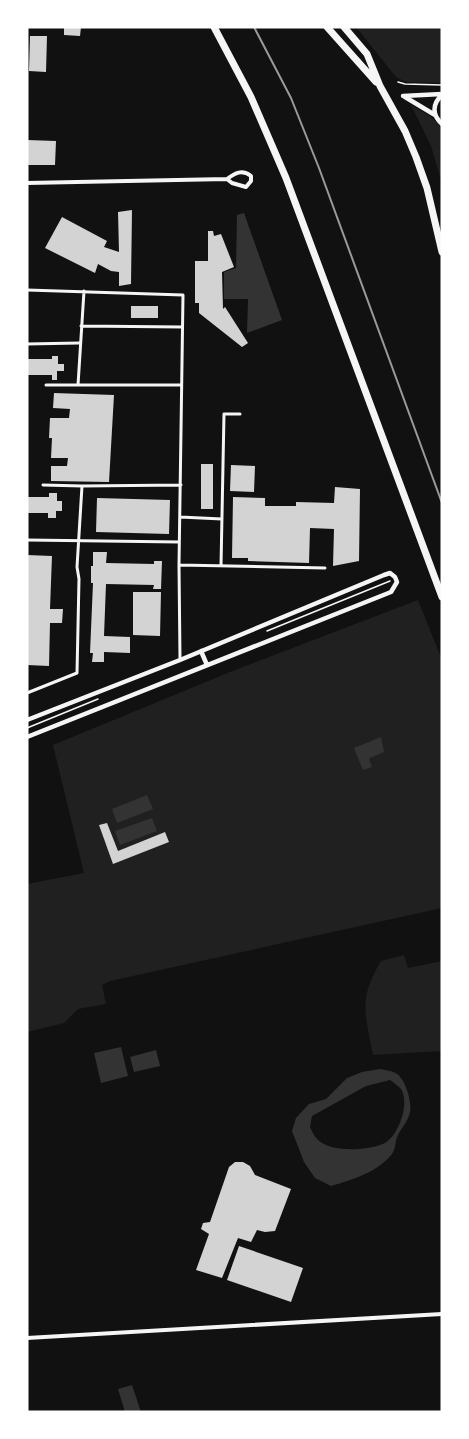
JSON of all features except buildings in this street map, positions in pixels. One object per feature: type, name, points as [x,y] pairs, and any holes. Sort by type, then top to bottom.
[{"type":"highway","points":[[214,27],[251,97],[286,178],[442,597]]},
{"type":"highway","points":[[327,27],[380,86]]},
{"type":"highway","points":[[344,27],[367,54],[380,86],[405,131],[427,188],[442,252]]},
{"type":"street","points":[[442,95],[403,96],[435,115],[442,124]]},
{"type":"street","points":[[435,115],[434,105],[442,95]]},
{"type":"street","points":[[27,183],[227,179],[240,186],[246,186],[251,181],[251,176],[241,172],[227,179]]},
{"type":"street","points":[[27,290],[183,295],[179,542],[180,660]]},
{"type":"street","points":[[78,385],[84,291]]},
{"type":"street","points":[[81,326],[182,327]]},
{"type":"street","points":[[27,344],[80,343]]},
{"type":"street","points":[[46,385],[182,385]]},
{"type":"street","points":[[221,566],[224,414],[240,414]]},
{"type":"street","points":[[43,485],[181,485]]},
{"type":"street","points":[[27,693],[77,673],[78,540],[82,486]]},
{"type":"street","points":[[180,517],[222,519]]},
{"type":"street","points":[[27,540],[179,542]]},
{"type":"street","points":[[179,565],[325,568]]},
{"type":"street","points":[[27,720],[180,660],[384,575],[390,573],[397,582],[391,592],[27,737]]},
{"type":"street","points":[[201,651],[207,665]]},
{"type":"street","points":[[27,1338],[442,1314]]},
{"type":"path","points":[[398,82],[442,85]]},
{"type":"shaded area","points":[[356,27],[442,27],[442,83],[406,82],[396,77]]},
{"type":"shaded area","points":[[411,105],[430,116],[442,128],[442,183],[431,146]]},
{"type":"shaded area","points":[[244,213],[282,320],[247,333],[248,299],[224,299],[224,272],[236,268],[237,215]]},
{"type":"shaded area","points":[[418,600],[442,660],[442,908],[110,981],[102,985],[106,1004],[78,1009],[64,1023],[27,1032],[27,884],[84,873],[53,745],[230,672]]},
{"type":"shaded area","points":[[381,737],[384,752],[370,758],[372,767],[363,770],[354,748]]},
{"type":"shaded area","points":[[147,795],[153,809],[117,823],[112,809]]},
{"type":"shaded area","points":[[152,818],[157,831],[120,845],[115,831]]},
{"type":"shaded area","points":[[404,955],[408,968],[442,961],[442,1051],[373,1055],[365,1007],[369,986],[381,961]]},
{"type":"shaded area","points":[[121,1047],[128,1076],[101,1083],[94,1053]]},
{"type":"shaded area","points":[[156,1050],[160,1066],[134,1072],[130,1057]]},
{"type":"shaded area","points":[[380,1069],[397,1074],[406,1086],[409,1116],[397,1137],[393,1152],[380,1166],[364,1175],[331,1186],[315,1178],[304,1162],[292,1131],[296,1118],[309,1104],[326,1099],[347,1078],[362,1072]],"holes":[[[390,1080],[401,1089],[404,1110],[395,1133],[385,1143],[369,1148],[340,1149],[323,1144],[316,1138],[310,1127],[312,1116],[366,1086]]]},
{"type":"shaded area","points":[[132,1385],[141,1412],[125,1412],[118,1389]]},
{"type":"railway","points":[[254,27],[291,98],[319,168],[442,503]]}]
